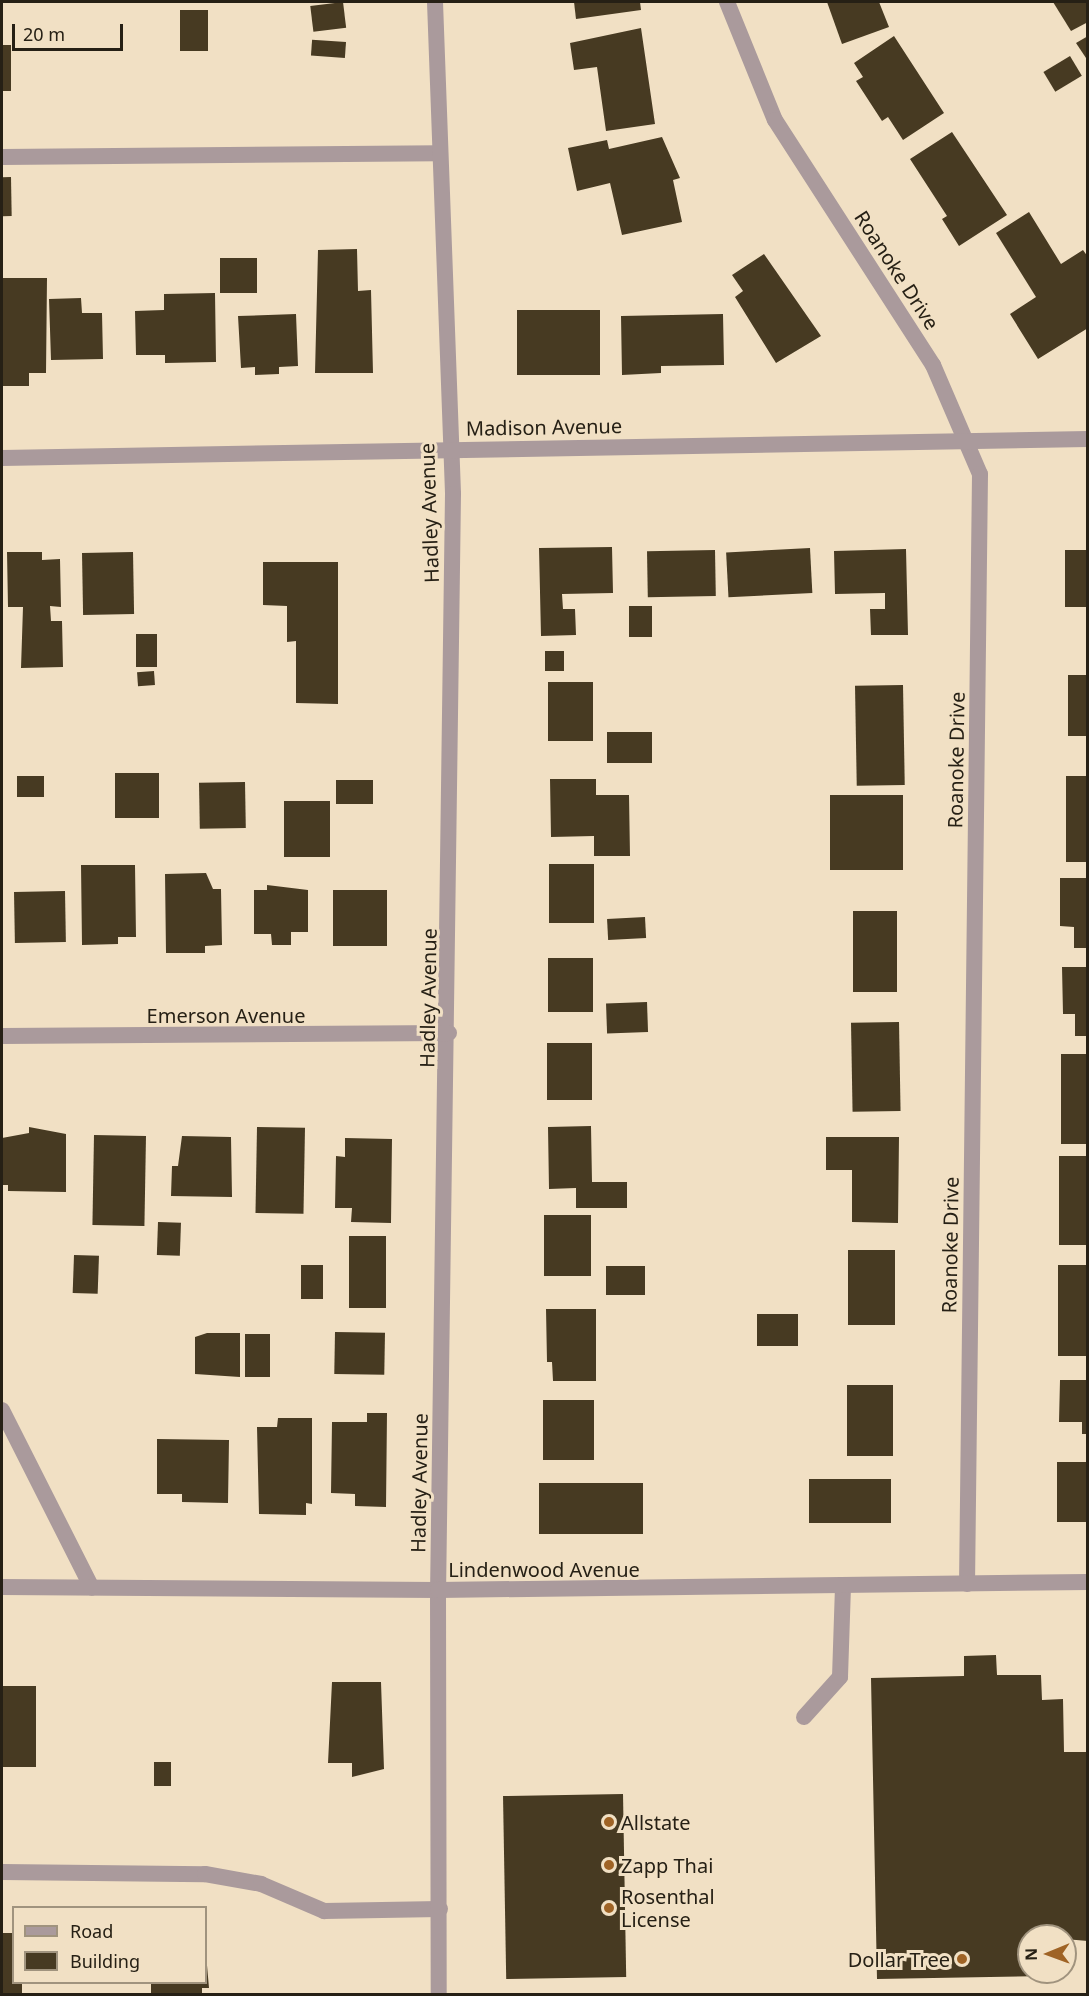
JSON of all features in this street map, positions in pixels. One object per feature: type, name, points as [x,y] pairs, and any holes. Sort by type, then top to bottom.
[{"type":"street","name":"Hadley Avenue","points":[[435,2],[448,450],[453,494],[449,1033],[438,1590],[440,1995]]},
{"type":"street","name":"Roanoke Drive","points":[[727,2],[775,120],[907,321],[980,474],[967,1584]]},
{"type":"street","points":[[2,157],[438,153]]},
{"type":"street","name":"Madison Avenue","points":[[2,458],[1088,439]]},
{"type":"street","name":"Emerson Avenue","points":[[2,1036],[449,1033]]},
{"type":"street","points":[[2,1410],[92,1588]]},
{"type":"street","name":"Lindenwood Avenue","points":[[2,1587],[438,1590],[1088,1582]]},
{"type":"street","points":[[804,1717],[843,1666],[843,1586]]},
{"type":"street","points":[[2,1872],[205,1874],[261,1884],[324,1911],[440,1909]]},
{"type":"building","points":[[343,2],[346,28],[313,32],[310,6]]},
{"type":"building","points":[[574,2],[640,2],[641,10],[576,19]]},
{"type":"building","points":[[827,2],[879,2],[889,27],[842,44]]},
{"type":"building","points":[[1053,2],[1088,2],[1088,22],[1071,31]]},
{"type":"building","points":[[180,10],[208,10],[208,51],[180,51]]},
{"type":"building","points":[[641,28],[655,124],[606,131],[597,67],[574,70],[570,43]]},
{"type":"building","points":[[894,36],[944,113],[903,140],[888,117],[882,121],[856,81],[863,77],[854,63]]},
{"type":"building","points":[[1088,36],[1088,61],[1076,43]]},
{"type":"building","points":[[312,40],[346,42],[345,58],[311,56]]},
{"type":"building","points":[[2,45],[11,45],[11,91],[2,91]]},
{"type":"building","points":[[1070,56],[1082,76],[1055,92],[1043,72]]},
{"type":"building","points":[[952,132],[1007,215],[959,246],[942,219],[947,216],[910,159]]},
{"type":"building","points":[[662,137],[680,178],[673,180],[682,222],[622,235],[610,183],[577,191],[568,148],[607,140],[609,149]]},
{"type":"building","points":[[2,177],[11,177],[12,216],[3,216]]},
{"type":"building","points":[[1029,212],[1061,264],[1083,250],[1088,257],[1088,328],[1038,359],[1010,314],[1036,297],[996,233]]},
{"type":"building","points":[[357,249],[358,291],[371,290],[373,373],[315,373],[318,250]]},
{"type":"building","points":[[764,254],[821,336],[776,363],[735,297],[743,291],[732,275]]},
{"type":"building","points":[[220,258],[257,258],[257,293],[220,293]]},
{"type":"building","points":[[2,278],[47,278],[46,373],[29,373],[29,386],[2,386]]},
{"type":"building","points":[[215,293],[216,362],[165,363],[165,355],[136,355],[135,311],[164,310],[164,294]]},
{"type":"building","points":[[81,298],[82,313],[102,313],[103,359],[51,360],[49,299]]},
{"type":"building","points":[[517,310],[600,310],[600,375],[517,375]]},
{"type":"building","points":[[296,314],[298,366],[279,367],[279,374],[255,375],[255,367],[241,368],[238,316]]},
{"type":"building","points":[[723,314],[724,365],[661,366],[661,373],[622,375],[621,316]]},
{"type":"building","points":[[612,547],[613,593],[562,594],[563,609],[575,609],[576,635],[541,636],[539,548]]},
{"type":"building","points":[[810,548],[812,593],[728,597],[726,552]]},
{"type":"building","points":[[906,549],[908,635],[871,635],[870,609],[885,609],[885,593],[835,594],[834,551]]},
{"type":"building","points":[[715,550],[716,596],[648,597],[647,551]]},
{"type":"building","points":[[1065,550],[1088,550],[1088,607],[1065,607]]},
{"type":"building","points":[[7,552],[42,552],[42,560],[60,559],[61,607],[50,606],[51,621],[62,621],[63,667],[21,668],[23,607],[8,607]]},
{"type":"building","points":[[133,552],[134,614],[83,615],[82,553]]},
{"type":"building","points":[[263,562],[338,562],[338,704],[296,703],[296,641],[287,642],[287,606],[263,605]]},
{"type":"building","points":[[629,606],[652,606],[652,637],[629,637]]},
{"type":"building","points":[[136,634],[157,634],[157,667],[136,667]]},
{"type":"building","points":[[545,651],[564,651],[564,671],[545,671]]},
{"type":"building","points":[[154,671],[155,685],[138,686],[137,672]]},
{"type":"building","points":[[1068,675],[1088,675],[1088,736],[1068,736]]},
{"type":"building","points":[[548,682],[593,682],[593,741],[548,741]]},
{"type":"building","points":[[903,685],[905,785],[857,786],[855,686]]},
{"type":"building","points":[[607,732],[652,732],[652,763],[607,763]]},
{"type":"building","points":[[115,773],[159,773],[159,818],[115,818]]},
{"type":"building","points":[[17,776],[44,776],[44,797],[17,797]]},
{"type":"building","points":[[1066,776],[1088,776],[1088,862],[1066,862]]},
{"type":"building","points":[[550,779],[596,779],[596,795],[629,795],[630,856],[594,856],[594,836],[551,837]]},
{"type":"building","points":[[336,780],[373,780],[373,804],[336,804]]},
{"type":"building","points":[[245,782],[246,828],[200,829],[199,783]]},
{"type":"building","points":[[830,795],[903,795],[903,870],[830,870]]},
{"type":"building","points":[[284,801],[330,801],[330,857],[284,857]]},
{"type":"building","points":[[549,864],[594,864],[594,923],[549,923]]},
{"type":"building","points":[[81,865],[135,865],[136,937],[118,937],[118,944],[82,945]]},
{"type":"building","points":[[206,873],[213,889],[221,889],[222,945],[205,946],[205,953],[166,953],[165,874]]},
{"type":"building","points":[[1060,878],[1088,878],[1088,948],[1074,948],[1074,927],[1060,926]]},
{"type":"building","points":[[267,885],[308,890],[308,932],[291,932],[291,945],[272,945],[271,934],[254,934],[254,890],[267,890]]},
{"type":"building","points":[[333,890],[387,890],[387,946],[333,946]]},
{"type":"building","points":[[65,891],[66,942],[15,943],[14,892]]},
{"type":"building","points":[[853,911],[897,911],[897,992],[853,992]]},
{"type":"building","points":[[645,917],[646,938],[608,940],[607,919]]},
{"type":"building","points":[[548,958],[593,958],[593,1012],[548,1012]]},
{"type":"building","points":[[1062,967],[1088,967],[1088,1036],[1075,1036],[1075,1014],[1063,1014]]},
{"type":"building","points":[[647,1002],[648,1032],[607,1033],[606,1003]]},
{"type":"building","points":[[899,1022],[901,1111],[853,1112],[851,1023]]},
{"type":"building","points":[[547,1043],[592,1043],[592,1100],[547,1100]]},
{"type":"building","points":[[1061,1054],[1088,1054],[1088,1144],[1061,1144]]},
{"type":"building","points":[[591,1126],[592,1182],[627,1182],[627,1208],[576,1208],[576,1188],[549,1189],[548,1127]]},
{"type":"building","points":[[29,1127],[66,1134],[66,1192],[8,1191],[8,1185],[2,1185],[2,1138],[29,1133]]},
{"type":"building","points":[[257,1127],[305,1128],[303,1214],[255,1213]]},
{"type":"building","points":[[94,1135],[146,1136],[144,1226],[92,1225]]},
{"type":"building","points":[[182,1136],[231,1137],[232,1197],[171,1196],[172,1166],[178,1166]]},
{"type":"building","points":[[826,1137],[899,1137],[898,1223],[852,1222],[852,1170],[826,1170]]},
{"type":"building","points":[[345,1138],[392,1139],[391,1223],[351,1222],[352,1208],[335,1208],[336,1156],[345,1157]]},
{"type":"building","points":[[1059,1156],[1088,1156],[1088,1245],[1059,1245]]},
{"type":"building","points":[[544,1215],[591,1215],[591,1276],[544,1276]]},
{"type":"building","points":[[158,1222],[181,1223],[180,1256],[157,1255]]},
{"type":"building","points":[[349,1236],[386,1236],[386,1308],[349,1308]]},
{"type":"building","points":[[848,1250],[895,1250],[895,1325],[848,1325]]},
{"type":"building","points":[[74,1255],[99,1256],[98,1294],[73,1293]]},
{"type":"building","points":[[301,1265],[323,1265],[323,1299],[301,1299]]},
{"type":"building","points":[[1058,1265],[1088,1265],[1088,1356],[1058,1356]]},
{"type":"building","points":[[606,1266],[645,1266],[645,1295],[606,1295]]},
{"type":"building","points":[[546,1309],[596,1309],[596,1381],[553,1381],[552,1362],[547,1362]]},
{"type":"building","points":[[757,1314],[798,1314],[798,1346],[757,1346]]},
{"type":"building","points":[[335,1332],[385,1333],[384,1375],[334,1374]]},
{"type":"building","points":[[207,1333],[240,1333],[240,1377],[195,1374],[195,1337]]},
{"type":"building","points":[[245,1334],[270,1334],[270,1377],[245,1377]]},
{"type":"building","points":[[1060,1380],[1088,1380],[1088,1434],[1082,1434],[1082,1422],[1059,1422]]},
{"type":"building","points":[[847,1385],[893,1385],[893,1456],[847,1456]]},
{"type":"building","points":[[543,1400],[594,1400],[594,1460],[543,1460]]},
{"type":"building","points":[[367,1413],[387,1413],[386,1507],[355,1506],[355,1494],[331,1493],[332,1422],[367,1422]]},
{"type":"building","points":[[278,1418],[312,1418],[312,1504],[306,1503],[306,1515],[259,1514],[257,1427],[277,1427]]},
{"type":"building","points":[[157,1439],[229,1440],[228,1503],[182,1502],[182,1494],[157,1494]]},
{"type":"building","points":[[1057,1462],[1088,1462],[1088,1522],[1057,1522]]},
{"type":"building","points":[[809,1479],[891,1479],[891,1523],[809,1523]]},
{"type":"building","points":[[539,1483],[643,1483],[643,1534],[539,1534]]},
{"type":"building","points":[[996,1655],[997,1675],[1041,1675],[1042,1700],[1063,1699],[1064,1752],[1088,1752],[1088,1941],[1077,1940],[1077,1924],[1017,1924],[1017,1977],[877,1979],[871,1678],[964,1676],[964,1656]]},
{"type":"building","points":[[332,1682],[381,1682],[384,1769],[352,1777],[352,1763],[328,1763]]},
{"type":"building","points":[[2,1686],[36,1686],[36,1767],[2,1767]]},
{"type":"building","points":[[154,1762],[171,1762],[171,1786],[154,1786]]},
{"type":"building","points":[[623,1794],[626,1977],[506,1979],[503,1796]]},
{"type":"building","points":[[2,1933],[12,1933],[12,1984],[22,1984],[22,1994],[2,1994]]},
{"type":"building","points":[[207,1965],[209,1988],[202,1988],[202,1994],[151,1994],[151,1984],[207,1984]]},
{"type":"place","name":"Allstate","points":[[609,1822]]},
{"type":"place","name":"Zapp Thai","points":[[609,1865]]},
{"type":"place","name":"Rosenthal License","points":[[609,1908]]},
{"type":"place","name":"Dollar Tree","points":[[962,1959]]}]
